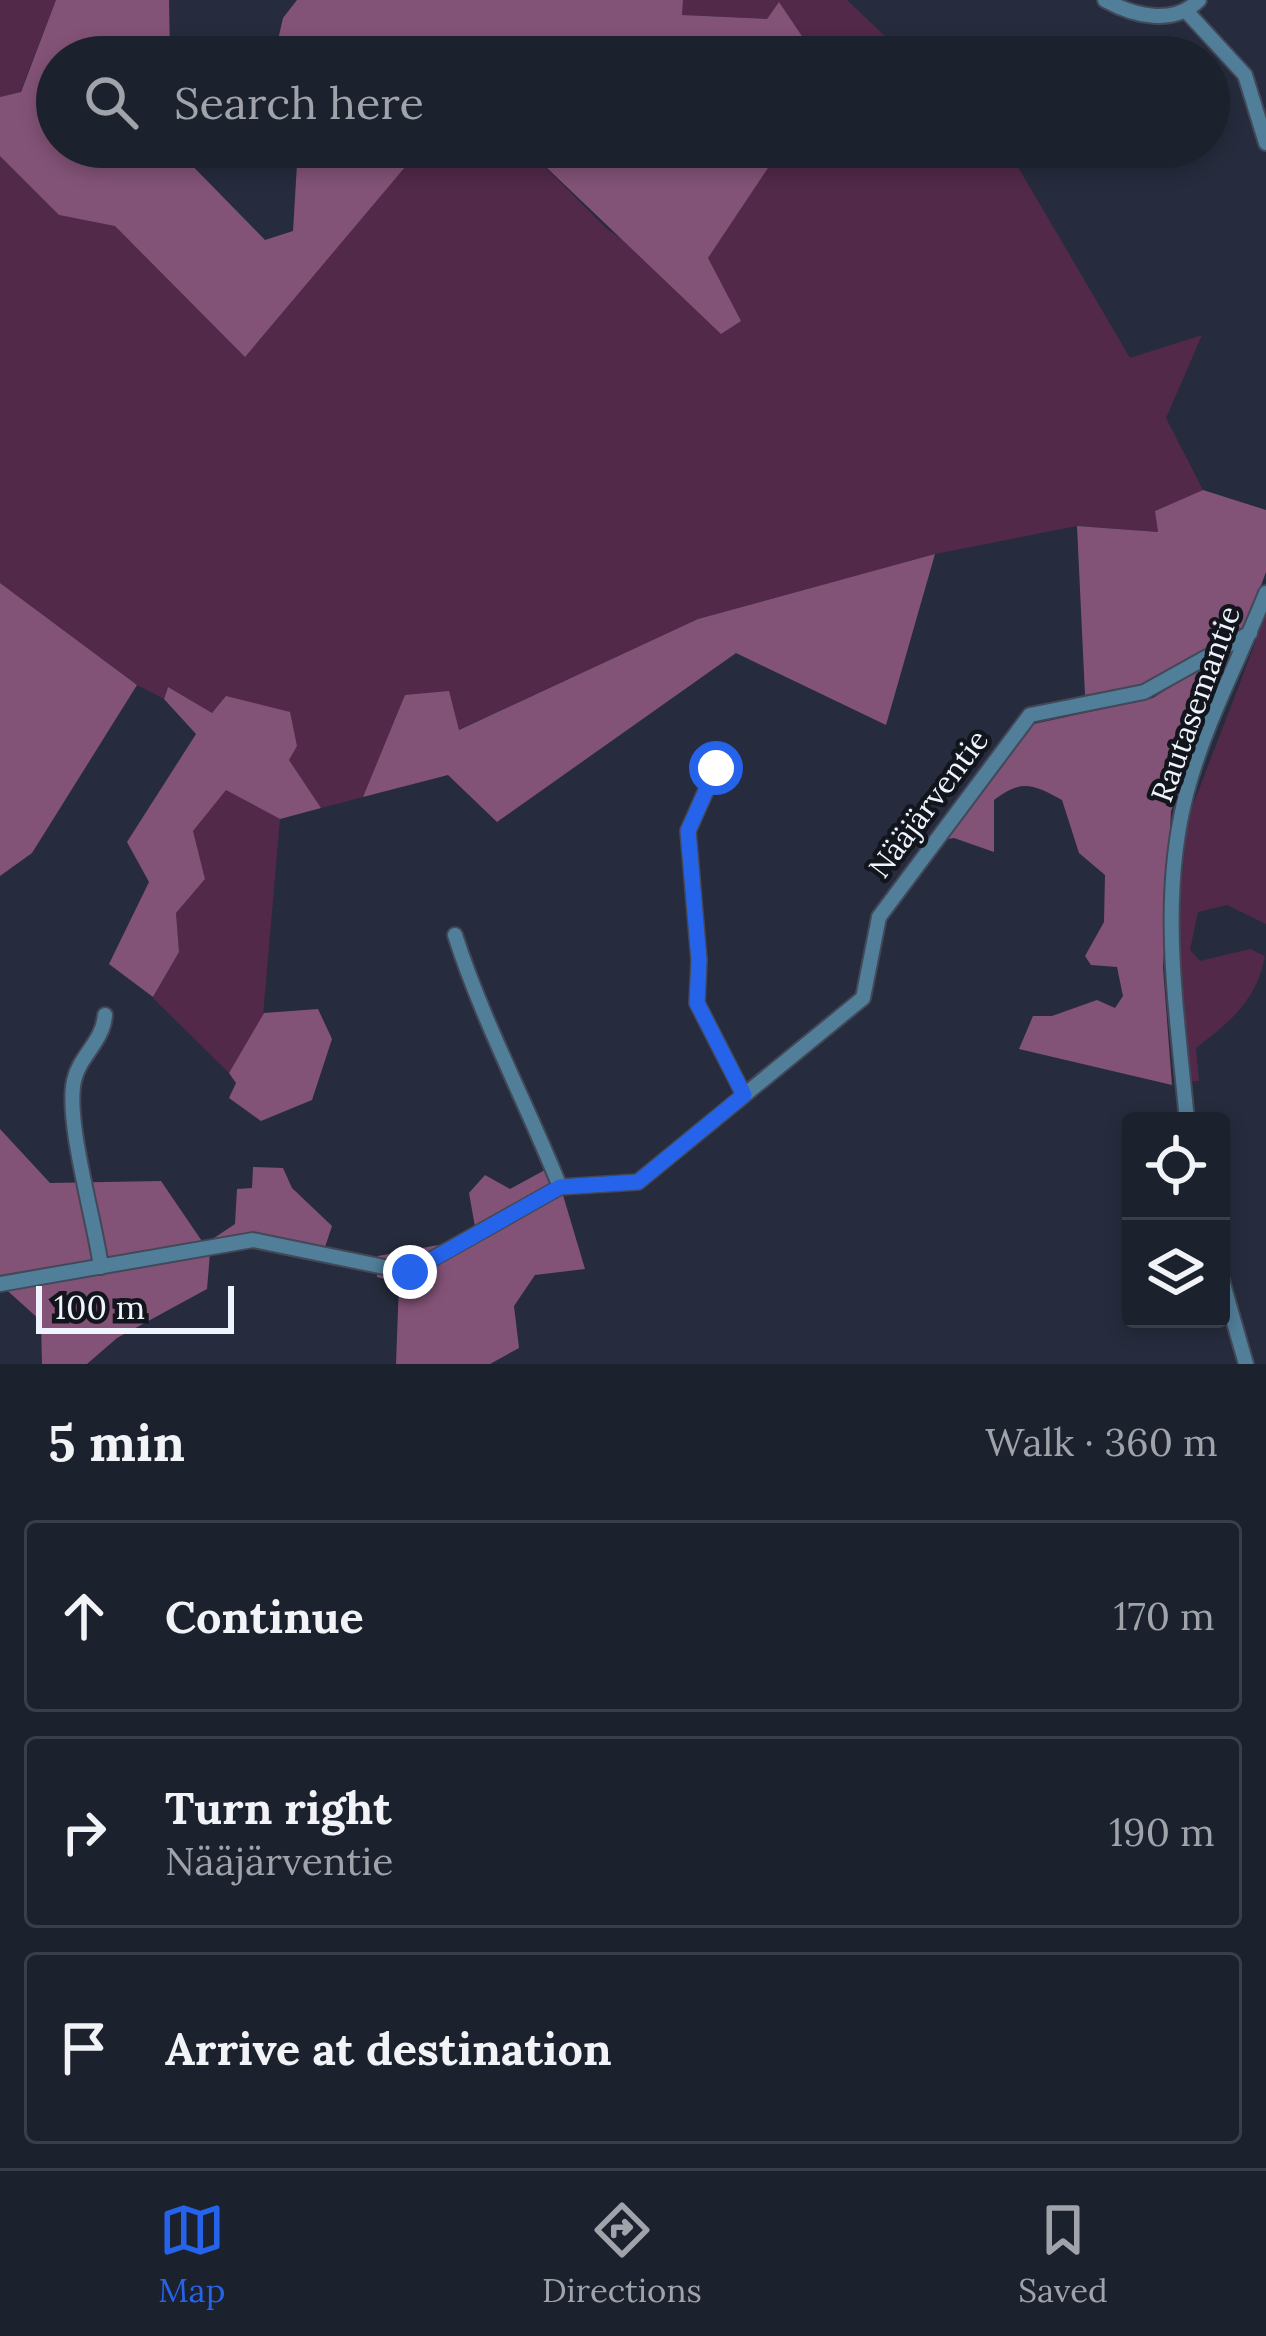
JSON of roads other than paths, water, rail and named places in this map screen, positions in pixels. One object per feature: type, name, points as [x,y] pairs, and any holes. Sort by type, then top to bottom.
[{"type":"street","points":[[1106,0],[1151,14],[1193,6],[1216,36]]},
{"type":"street","points":[[1230,55],[1245,75],[1266,142]]},
{"type":"street","name":"Rautasemantie","points":[[1186,1112],[1170,944],[1175,855],[1187,790],[1266,593]]},
{"type":"street","name":"Nääjärventie","points":[[0,1284],[253,1240],[410,1272],[560,1187],[638,1182],[863,998],[879,917],[1030,715],[1144,692],[1250,633]]},
{"type":"street","points":[[716,768],[688,831],[699,960],[697,1003],[744,1095]]},
{"type":"street","points":[[454,935],[478,1007],[517,1078],[560,1187]]},
{"type":"street","points":[[101,1267],[75,1123],[74,1079],[104,1031],[104,1015]]},
{"type":"street","points":[[1230,1308],[1246,1364]]}]
